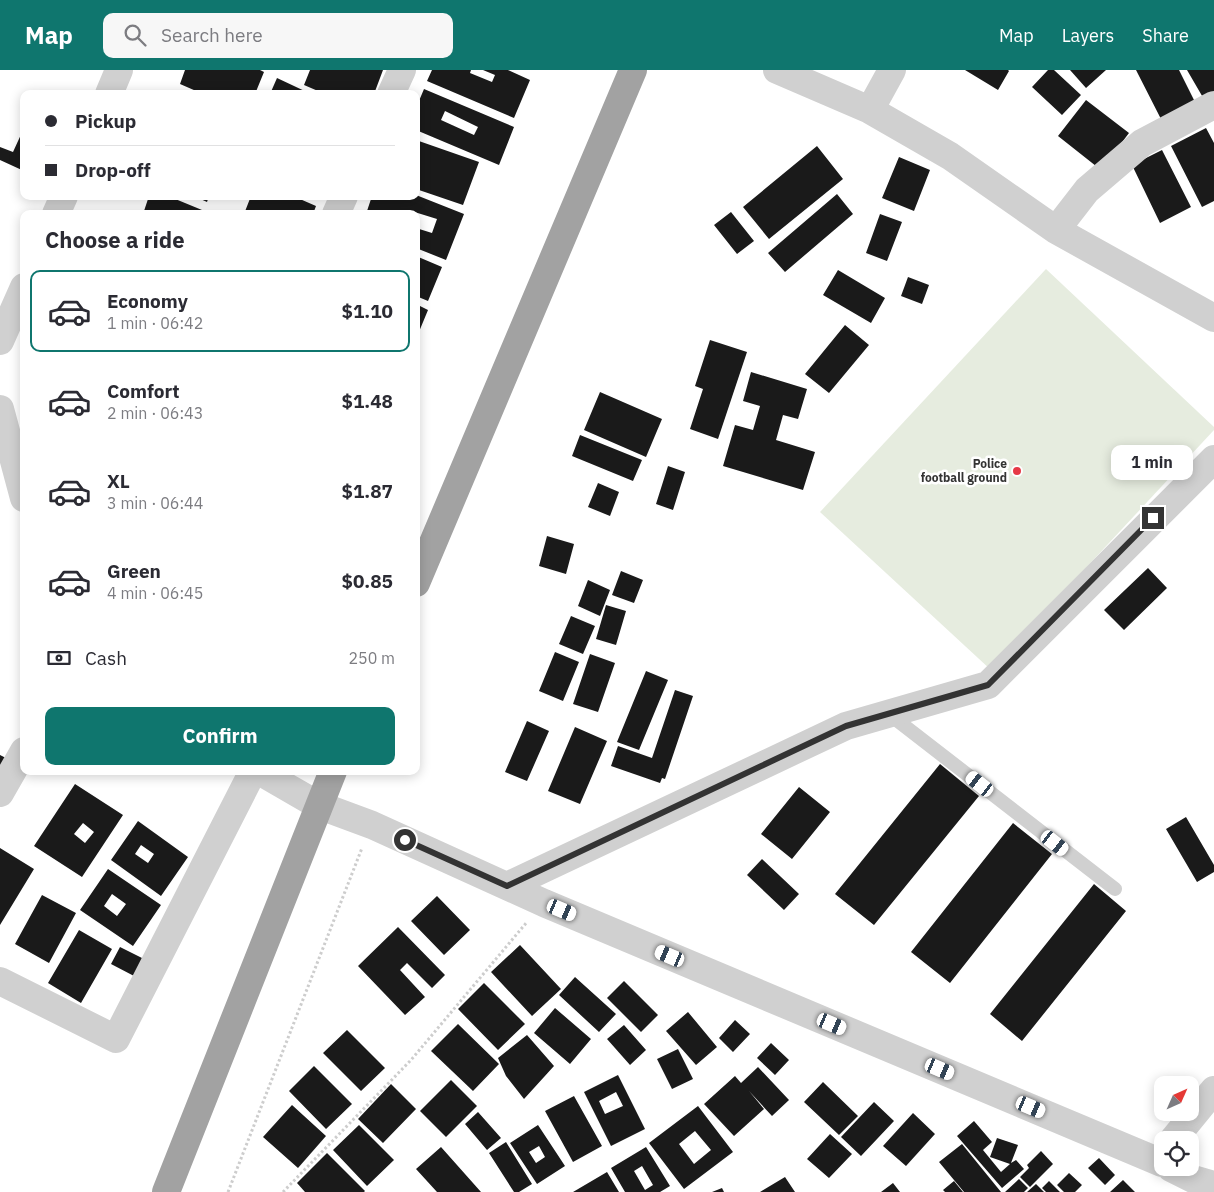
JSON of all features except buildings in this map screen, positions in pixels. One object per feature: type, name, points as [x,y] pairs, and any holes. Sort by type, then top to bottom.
[{"type":"highway","points":[[420,563],[424,543],[633,70]]},
{"type":"highway","points":[[166,1192],[331,775]]},
{"type":"street","points":[[111,90],[119,70]]},
{"type":"street","points":[[393,90],[402,70]]},
{"type":"street","points":[[778,70],[870,110],[950,156],[1056,230],[1214,318]]},
{"type":"street","points":[[870,110],[892,70]]},
{"type":"street","points":[[1056,230],[1087,190],[1142,143],[1214,106]]},
{"type":"street","points":[[0,341],[20,296]]},
{"type":"street","points":[[0,409],[20,483]]},
{"type":"street","points":[[507,886],[846,726],[988,685],[1214,459]]},
{"type":"street","points":[[0,793],[20,758]]},
{"type":"street","points":[[0,981],[116,1039],[251,775]]},
{"type":"street","points":[[266,775],[318,805],[372,825],[544,902],[1154,1157]]},
{"type":"street","points":[[1194,1131],[1214,1090]]},
{"type":"lane","points":[[889,714],[1115,889]]},
{"type":"path","points":[[228,1192],[372,825]]},
{"type":"path","points":[[283,1192],[411,1060],[544,902]]},
{"type":"shaded area","name":"Police football ground","points":[[1046,269],[1214,427],[1214,430],[991,670],[820,512]]},
{"type":"place","name":"Police football ground","points":[[1017,471]]},
{"type":"route","points":[[405,840],[507,886],[846,726],[988,685],[1153,518]]}]
